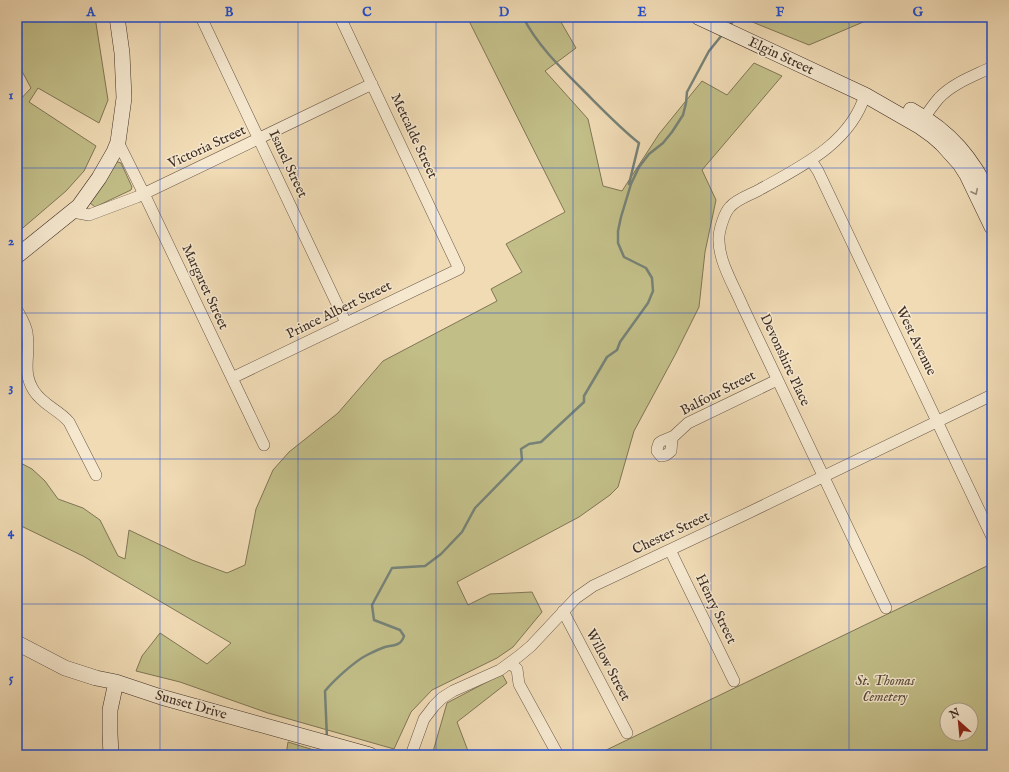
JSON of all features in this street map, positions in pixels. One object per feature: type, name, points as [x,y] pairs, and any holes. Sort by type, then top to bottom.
[{"type":"street","points":[[17,256],[79,206],[107,165],[118,142],[124,98],[124,75],[117,17]]},
{"type":"street","name":"Isanel Street","points":[[201,17],[346,323]]},
{"type":"street","name":"Metcalde Street","points":[[340,17],[459,269]]},
{"type":"street","name":"Elgin Street","points":[[698,17],[922,121]]},
{"type":"street","points":[[922,121],[938,98],[953,87],[992,67]]},
{"type":"street","name":"Victoria Street","points":[[72,212],[89,216],[144,193],[372,84]]},
{"type":"street","name":"Devonshire Place","points":[[865,95],[862,105],[849,127],[839,138],[811,160],[729,207],[720,231],[719,245],[724,265],[886,608]]},
{"type":"street","points":[[922,121],[940,128],[964,153],[983,180],[992,199]]},
{"type":"street","points":[[922,121],[933,136],[960,164],[967,175],[992,227]]},
{"type":"street","name":"Margaret Street","points":[[118,142],[144,193],[264,445]]},
{"type":"street","name":"West Avenue","points":[[811,160],[818,171],[992,537]]},
{"type":"street","name":"Prince Albert Street","points":[[232,378],[459,269]]},
{"type":"street","points":[[17,310],[27,334],[26,365],[30,383],[44,403],[64,416],[69,422],[96,475]]},
{"type":"street","name":"Balfour Street","points":[[674,436],[688,423],[777,380]]},
{"type":"street","name":"Chester Street","points":[[411,755],[424,719],[442,698],[453,691],[500,670],[510,663],[531,646],[576,598],[593,586],[992,395]]},
{"type":"street","name":"Henry Street","points":[[670,550],[734,681]]},
{"type":"street","name":"Willow Street","points":[[563,612],[626,733]]},
{"type":"street","name":"Sunset Drive","points":[[17,643],[51,662],[96,678],[116,682],[161,697],[370,755]]},
{"type":"street","points":[[510,663],[517,669],[519,684],[558,755]]},
{"type":"street","points":[[111,755],[110,710],[116,682]]},
{"type":"green space","points":[[17,17],[95,17],[108,100],[99,123],[38,88],[29,102],[96,146],[84,171],[66,191],[17,233],[17,103],[31,88],[17,62]]},
{"type":"green space","points":[[467,17],[558,17],[576,48],[545,71],[588,119],[603,186],[622,191],[659,134],[702,81],[727,95],[754,63],[782,76],[702,170],[716,200],[705,252],[699,307],[634,431],[618,487],[610,495],[579,517],[457,582],[468,605],[490,594],[532,592],[542,612],[513,647],[497,658],[432,690],[411,712],[394,749],[268,713],[180,682],[136,671],[142,656],[160,633],[207,664],[231,643],[83,556],[17,524],[17,461],[32,469],[45,481],[58,499],[83,508],[100,520],[118,556],[125,559],[129,530],[192,560],[227,573],[245,565],[256,509],[273,470],[289,452],[338,413],[383,361],[497,301],[491,289],[522,272],[506,244],[565,212]]},
{"type":"green space","points":[[740,17],[875,17],[809,45]]},
{"type":"green space","points":[[115,161],[121,163],[132,187],[131,190],[95,207],[90,203]]},
{"type":"green space","name":"St. Thomas Cemetery","points":[[991,564],[992,755],[596,755]]},
{"type":"green space","points":[[502,674],[507,683],[457,722],[468,751],[480,755],[432,755],[447,703]]},
{"type":"green space","points":[[288,742],[330,755],[286,755]]},
{"type":"waterway","points":[[523,17],[542,47],[558,65],[610,117],[639,143],[629,184]]},
{"type":"waterway","points":[[729,26],[737,17]]},
{"type":"waterway","points":[[327,739],[325,691],[339,676],[367,655],[399,643],[403,639],[404,636],[400,630],[374,620],[372,605],[392,568],[425,566],[441,554],[462,532],[475,508],[522,460],[521,449],[529,444],[541,442],[584,402],[584,396],[607,357],[617,350],[620,342],[648,303],[653,291],[652,278],[646,268],[624,257],[618,243],[618,231],[621,217],[631,184],[639,167],[649,154],[663,143],[683,115],[687,92],[709,51],[722,35]]},
{"type":"waterway","points":[[327,748],[327,755]]}]
